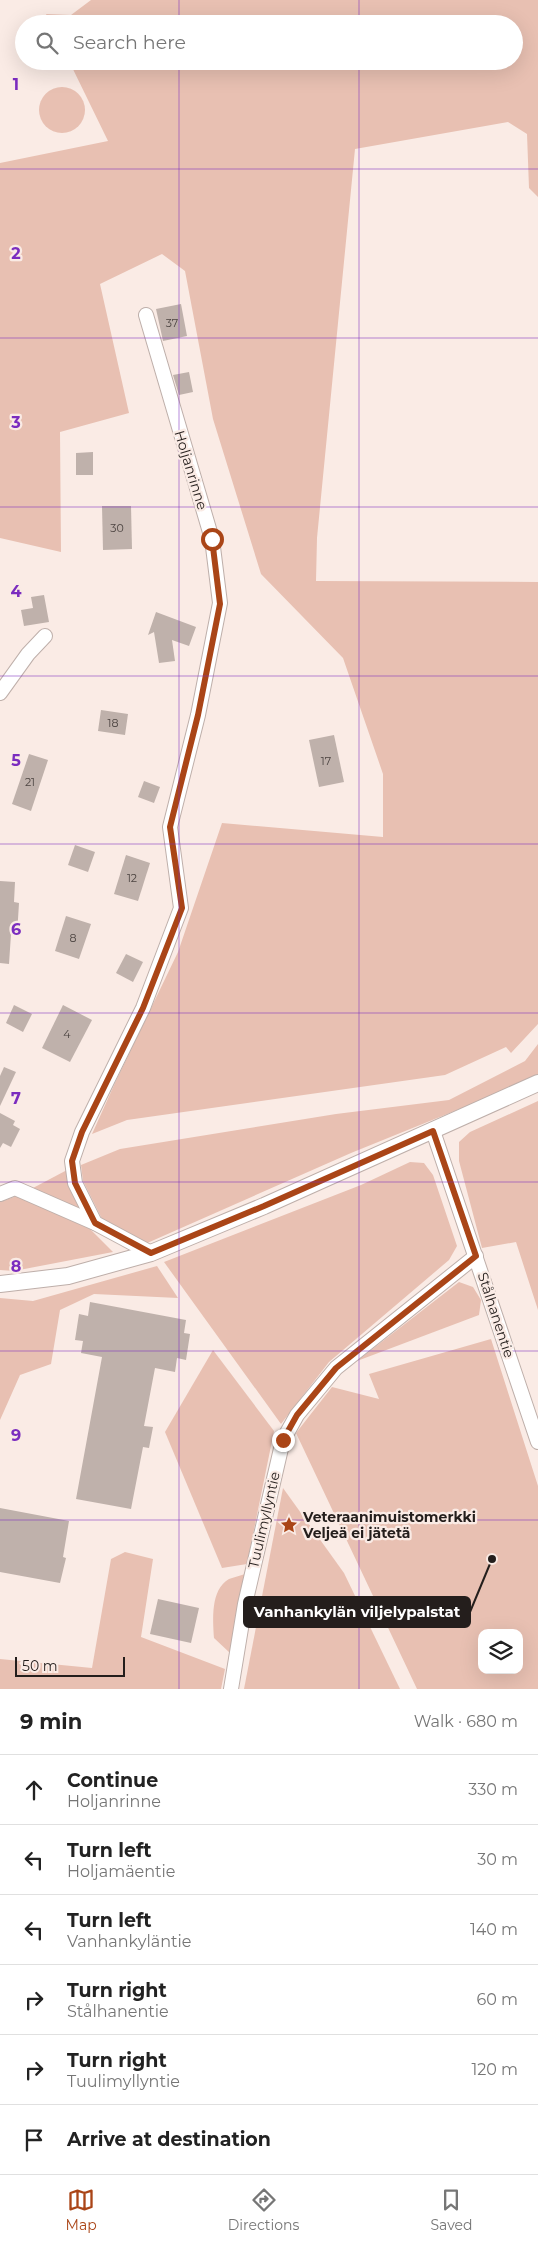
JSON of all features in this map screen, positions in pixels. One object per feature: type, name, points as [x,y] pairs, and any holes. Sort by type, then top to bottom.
[{"type":"street","name":"Holjanrinne","points":[[95,1223],[75,1183],[72,1161],[86,1123],[143,1008],[182,908],[170,827],[198,715],[220,604],[212,539],[146,315]]},
{"type":"street","points":[[0,693],[28,654],[45,636]]},
{"type":"street","points":[[0,1284],[68,1276],[151,1253],[264,1206],[538,1083]]},
{"type":"street","name":"Stålhanentie","points":[[433,1131],[538,1442]]},
{"type":"street","points":[[0,1194],[15,1188],[95,1223],[151,1253]]},
{"type":"street","name":"Tuulimyllyntie","points":[[231,1689],[245,1604],[283,1440],[297,1415],[336,1368],[476,1256]]},
{"type":"shaded area","points":[[91,0],[538,0],[538,197],[529,188],[527,134],[508,122],[355,149],[317,538],[316,581],[538,582],[538,1024],[511,1053],[506,1047],[445,1075],[127,1120],[92,1134],[178,952],[222,823],[383,837],[383,774],[343,658],[261,574],[213,419],[185,271],[162,254],[100,284],[129,413],[60,432],[61,552],[0,538],[0,163],[108,141],[73,70],[523,70],[523,15],[71,15]]},
{"type":"shaded area","points":[[57,87],[67,87],[81,97],[85,110],[81,123],[75,129],[67,133],[57,133],[43,123],[39,115],[39,105],[49,91]]},
{"type":"shaded area","points":[[538,1044],[538,1077],[351,1153],[145,1244],[102,1219],[83,1181],[81,1165],[120,1149],[336,1114],[449,1100],[525,1061]]},
{"type":"shaded area","points":[[538,1101],[538,1310],[516,1242],[482,1248],[459,1161],[459,1142],[470,1132]]},
{"type":"shaded area","points":[[410,1162],[424,1163],[433,1175],[457,1246],[449,1260],[329,1362],[281,1424],[164,1262],[361,1185]]},
{"type":"shaded area","points":[[67,1170],[83,1212],[33,1188]]},
{"type":"shaded area","points":[[17,1196],[90,1229],[113,1252],[14,1271],[0,1270],[0,1202]]},
{"type":"shaded area","points":[[157,1266],[178,1298],[94,1294],[60,1310],[51,1364],[20,1375],[0,1420],[0,1298],[33,1301]]},
{"type":"shaded area","points":[[459,1282],[473,1287],[481,1300],[479,1315],[357,1361]]},
{"type":"shaded area","points":[[491,1339],[538,1486],[538,1689],[417,1689],[296,1433],[332,1387],[379,1399],[369,1374]]},
{"type":"shaded area","points":[[213,1350],[274,1431],[247,1564],[222,1568],[165,1432]]},
{"type":"shaded area","points":[[283,1488],[344,1573],[400,1689],[244,1689]]},
{"type":"shaded area","points":[[125,1552],[153,1559],[141,1637],[225,1669],[221,1689],[0,1689],[0,1659],[92,1668],[111,1559]]},
{"type":"shaded area","points":[[245,1574],[230,1653],[214,1638],[214,1606],[218,1590],[223,1584],[229,1579]]},
{"type":"building","points":[[181,304],[187,336],[163,341],[156,309]]},
{"type":"building","points":[[189,372],[193,392],[179,395],[173,375]]},
{"type":"building","points":[[93,452],[93,475],[76,475],[76,453]]},
{"type":"building","points":[[102,506],[131,506],[132,549],[103,550]]},
{"type":"building","points":[[44,595],[49,622],[24,626],[21,610],[33,608],[31,597]]},
{"type":"building","points":[[156,612],[196,627],[189,646],[172,640],[175,661],[159,663],[154,632],[148,635]]},
{"type":"building","points":[[101,710],[128,714],[125,735],[98,731]]},
{"type":"building","points":[[334,735],[344,782],[319,787],[309,740]]},
{"type":"building","points":[[29,754],[48,760],[31,811],[12,804]]},
{"type":"building","points":[[144,781],[160,787],[154,803],[138,797]]},
{"type":"building","points":[[75,845],[95,852],[88,872],[68,865]]},
{"type":"building","points":[[126,855],[150,863],[138,901],[114,894]]},
{"type":"building","points":[[0,881],[15,882],[14,902],[19,903],[17,935],[11,934],[9,964],[0,963]]},
{"type":"building","points":[[66,916],[91,924],[79,959],[55,951]]},
{"type":"building","points":[[126,954],[143,962],[133,982],[116,973]]},
{"type":"building","points":[[14,1005],[32,1014],[23,1032],[6,1023]]},
{"type":"building","points":[[63,1005],[92,1020],[70,1062],[42,1048]]},
{"type":"building","points":[[4,1067],[16,1072],[0,1106],[0,1076]]},
{"type":"building","points":[[0,1113],[15,1121],[13,1125],[20,1129],[11,1147],[3,1143],[0,1148]]},
{"type":"building","points":[[90,1302],[186,1320],[184,1333],[190,1334],[186,1360],[177,1358],[175,1372],[155,1368],[144,1426],[153,1427],[149,1448],[143,1447],[131,1509],[76,1499],[102,1357],[81,1353],[83,1341],[75,1340],[79,1314],[88,1316]]},
{"type":"building","points":[[0,1508],[69,1521],[63,1557],[66,1558],[60,1583],[0,1572]]},
{"type":"building","points":[[158,1599],[199,1608],[191,1643],[150,1634]]},
{"type":"place","name":"Veteraanimuistomerkki Veljeä ei jätetä","points":[[289,1525]]},
{"type":"place","name":"Vanhankylän viljelypalstat","points":[[492,1559]]},
{"type":"route","points":[[212,539],[220,604],[198,715],[170,827],[182,908],[143,1008],[82,1132],[72,1161],[75,1183],[95,1223],[151,1253],[264,1206],[433,1131],[476,1256],[336,1368],[297,1415],[283,1440]]}]
